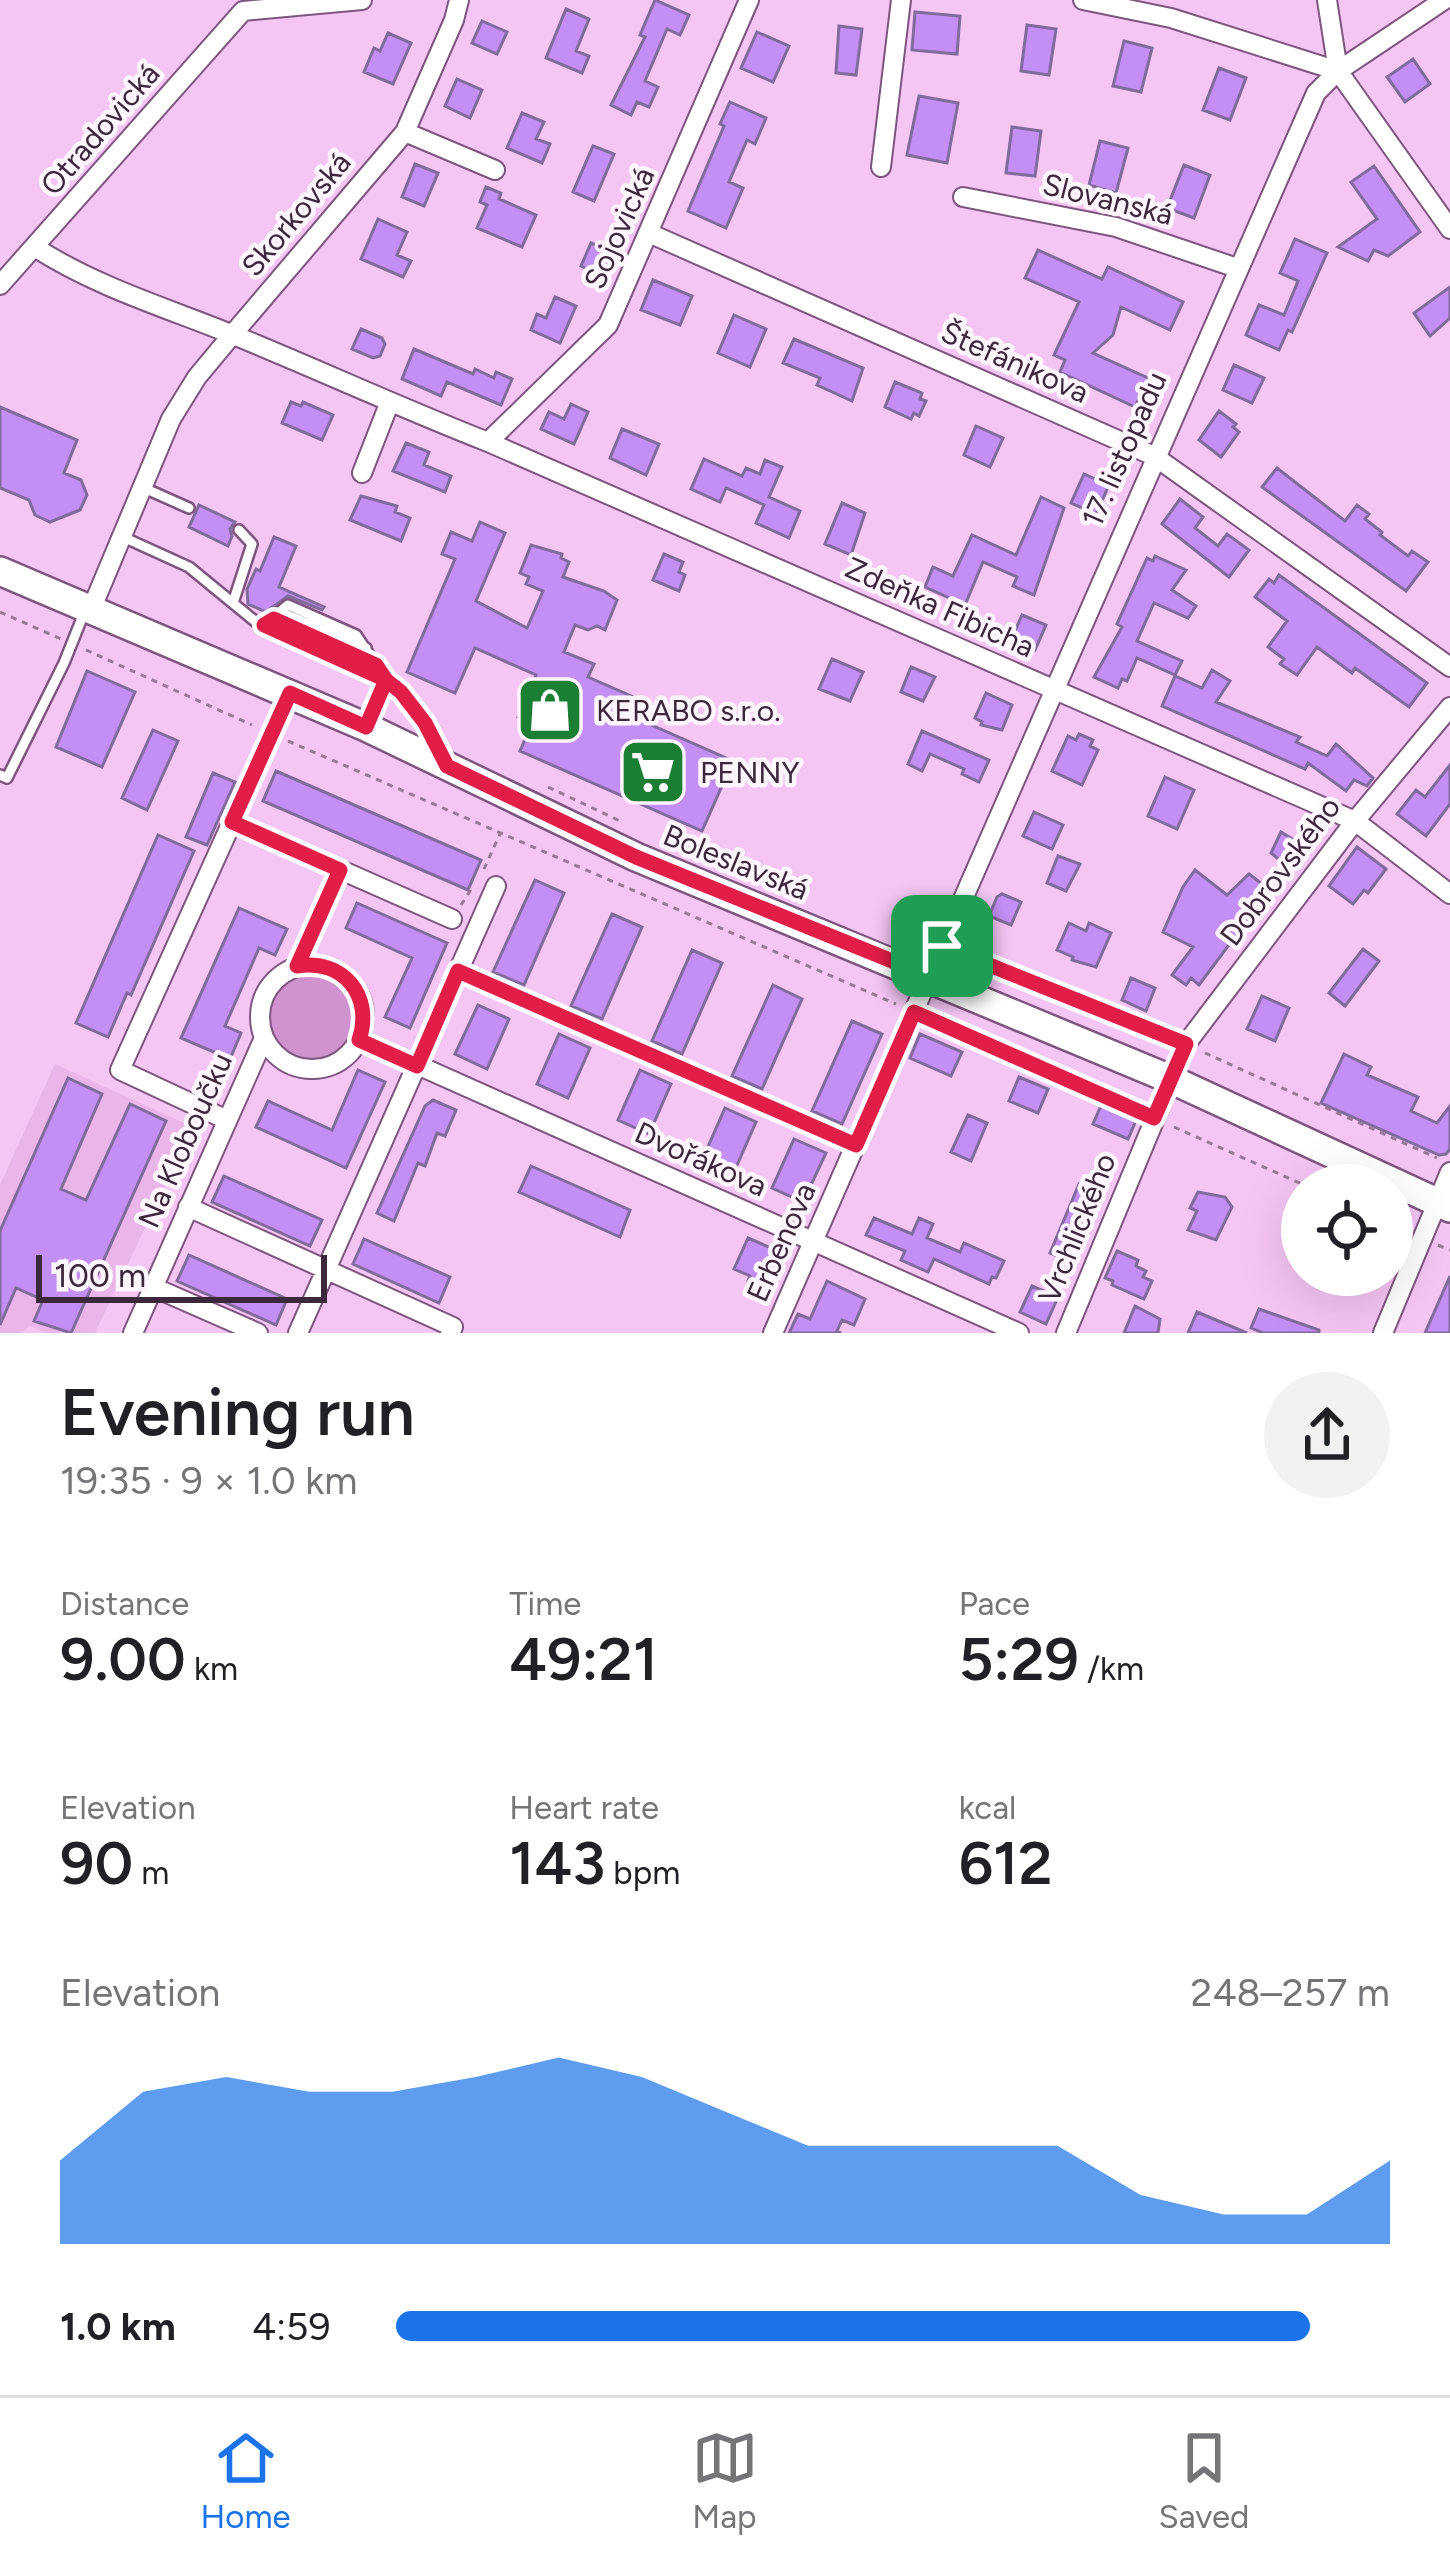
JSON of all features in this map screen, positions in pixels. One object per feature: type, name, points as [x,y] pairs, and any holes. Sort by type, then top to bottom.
[{"type":"main road","name":"Boleslavská","points":[[0,571],[366,727],[636,857],[1170,1079],[1443,1204]]},
{"type":"street","name":"Otradovická","points":[[0,285],[243,11],[362,0]]},
{"type":"street","name":"Skorkovská","points":[[88,609],[171,419],[197,377],[405,132],[459,0]]},
{"type":"street","name":"Sojovická","points":[[488,442],[608,325],[749,0]]},
{"type":"street","points":[[881,167],[901,0]]},
{"type":"street","points":[[1083,0],[1171,18],[1338,71]]},
{"type":"street","points":[[1327,0],[1338,71],[1450,229]]},
{"type":"street","name":"17. listopadu","points":[[929,976],[1316,93],[1338,71],[1444,0]]},
{"type":"street","points":[[405,132],[495,170]]},
{"type":"street","name":"Slovanská","points":[[963,197],[1116,227],[1237,268]]},
{"type":"street","name":"Štefánikova","points":[[650,234],[1154,456],[1450,667]]},
{"type":"street","name":"Zdeňka Fibicha","points":[[36,248],[79,276],[488,442],[1355,821],[1450,894]]},
{"type":"street","points":[[362,473],[389,404]]},
{"type":"street","points":[[226,1120],[120,1070],[290,693]]},
{"type":"street","name":"Dobrovského","points":[[1170,1079],[1186,1044],[1355,821],[1450,707]]},
{"type":"street","points":[[232,822],[452,919]]},
{"type":"street","name":"Na Kloboučku","points":[[340,870],[297,966],[274,980],[262,999],[259,1022],[277,1056],[306,1069],[338,1063],[359,1040]]},
{"type":"street","points":[[298,1333],[496,886]]},
{"type":"street","points":[[297,966],[329,967],[355,987],[364,1018],[359,1040]]},
{"type":"street","points":[[458,971],[856,1145]]},
{"type":"street","name":"Erbenova","points":[[773,1333],[929,976]]},
{"type":"street","name":"Na Kloboučku","points":[[133,1333],[264,1038]]},
{"type":"street","name":"Dvořákova","points":[[359,1040],[1019,1333]]},
{"type":"street","name":"Vrchlického","points":[[1066,1333],[1170,1079]]},
{"type":"street","points":[[1383,1333],[1443,1204],[1450,1172]]},
{"type":"street","points":[[188,1207],[453,1327],[450,1333]]},
{"type":"street","points":[[153,1286],[258,1333]]},
{"type":"lane","points":[[144,488],[189,508]]},
{"type":"lane","points":[[233,603],[252,544],[239,530]]},
{"type":"lane","points":[[123,537],[189,567],[233,603],[366,648],[386,680]]},
{"type":"lane","points":[[0,775],[7,778],[88,609]]},
{"type":"lane","points":[[273,618],[376,665]]},
{"type":"lane","points":[[273,618],[401,692],[425,723],[447,766]]},
{"type":"lane","points":[[366,727],[386,680]]},
{"type":"path","points":[[452,919],[480,877],[500,832]]},
{"type":"path","points":[[568,861],[1281,1175]]},
{"type":"path","points":[[890,941],[914,933],[1186,1044],[1450,1160]]},
{"type":"shaded area","points":[[312,973],[343,986],[356,1017],[343,1048],[312,1061],[281,1048],[268,1017],[281,986]]},
{"type":"shaded area","points":[[55,1064],[193,1127],[95,1333],[47,1333],[30,1326],[20,1333],[0,1333],[0,1185]]},
{"type":"building","points":[[655,0],[689,15],[680,35],[667,29],[645,81],[658,87],[649,107],[637,102],[631,115],[611,105],[645,37],[640,35]]},
{"type":"building","points":[[566,9],[589,19],[576,51],[589,56],[582,73],[546,58]]},
{"type":"building","points":[[915,12],[960,16],[957,54],[912,50]]},
{"type":"building","points":[[482,21],[507,32],[497,54],[472,43]]},
{"type":"building","points":[[1027,25],[1056,29],[1049,75],[1021,71]]},
{"type":"building","points":[[839,26],[862,29],[856,75],[836,73]]},
{"type":"building","points":[[757,32],[789,46],[773,82],[741,68]]},
{"type":"building","points":[[388,33],[411,43],[393,84],[364,72],[374,48],[380,51]]},
{"type":"building","points":[[1124,41],[1152,48],[1141,92],[1113,86]]},
{"type":"building","points":[[1413,59],[1430,84],[1405,102],[1387,77]]},
{"type":"building","points":[[1219,68],[1246,78],[1230,120],[1203,110]]},
{"type":"building","points":[[457,79],[482,90],[470,118],[445,106]]},
{"type":"building","points":[[919,96],[958,103],[947,163],[907,155]]},
{"type":"building","points":[[730,102],[766,118],[755,144],[747,140],[729,182],[743,188],[726,228],[688,211]]},
{"type":"building","points":[[522,113],[544,122],[536,139],[550,144],[542,163],[507,148]]},
{"type":"building","points":[[1012,127],[1041,131],[1035,176],[1006,173]]},
{"type":"building","points":[[1100,141],[1128,148],[1116,193],[1089,185]]},
{"type":"building","points":[[593,146],[614,154],[594,201],[573,192]]},
{"type":"building","points":[[415,164],[438,173],[424,206],[402,197]]},
{"type":"building","points":[[1184,165],[1210,175],[1194,218],[1167,208]]},
{"type":"building","points":[[1374,166],[1420,232],[1388,256],[1374,250],[1368,261],[1338,247],[1377,219],[1351,182]]},
{"type":"building","points":[[486,187],[501,193],[499,199],[536,215],[522,247],[477,228],[487,205],[480,202]]},
{"type":"building","points":[[378,219],[407,232],[397,255],[411,261],[403,277],[361,259]]},
{"type":"building","points":[[1295,239],[1327,253],[1292,332],[1288,330],[1279,350],[1246,335],[1259,305],[1284,315],[1298,281],[1280,273]]},
{"type":"building","points":[[591,243],[614,253],[604,277],[581,266]]},
{"type":"building","points":[[1038,250],[1102,279],[1108,267],[1183,302],[1170,330],[1121,307],[1113,335],[1093,353],[1148,378],[1135,407],[1060,372],[1065,360],[1054,355],[1079,302],[1025,278]]},
{"type":"building","points":[[653,280],[692,296],[680,325],[641,310]]},
{"type":"building","points":[[1450,287],[1450,318],[1430,336],[1414,313]]},
{"type":"building","points":[[555,297],[576,306],[560,343],[531,330],[537,314],[546,318]]},
{"type":"building","points":[[734,315],[766,329],[750,367],[718,353]]},
{"type":"building","points":[[361,329],[382,338],[385,344],[380,356],[373,358],[352,349]]},
{"type":"building","points":[[794,339],[863,368],[852,401],[817,385],[820,378],[783,363]]},
{"type":"building","points":[[414,349],[473,374],[475,369],[494,378],[496,372],[512,379],[501,405],[447,382],[441,396],[402,379]]},
{"type":"building","points":[[1234,365],[1264,378],[1252,403],[1223,390]]},
{"type":"building","points":[[895,382],[922,393],[920,399],[926,401],[919,416],[914,413],[911,419],[885,407]]},
{"type":"building","points":[[291,402],[333,415],[322,440],[282,423]]},
{"type":"building","points":[[571,404],[588,412],[574,444],[541,429],[549,412],[564,419]]},
{"type":"building","points":[[0,407],[77,440],[64,473],[81,480],[87,495],[80,510],[50,522],[35,515],[29,500],[0,488]]},
{"type":"building","points":[[1219,411],[1239,432],[1221,457],[1199,440]]},
{"type":"building","points":[[976,426],[1003,438],[990,467],[964,455]]},
{"type":"building","points":[[622,429],[659,444],[646,475],[610,458]]},
{"type":"building","points":[[406,443],[429,452],[424,465],[451,476],[445,492],[393,471]]},
{"type":"building","points":[[704,459],[742,476],[746,468],[760,474],[765,460],[782,467],[769,497],[800,511],[789,538],[756,523],[764,505],[726,488],[720,502],[691,489]]},
{"type":"building","points":[[1277,468],[1345,521],[1357,505],[1369,514],[1365,519],[1380,535],[1408,556],[1412,551],[1428,562],[1406,591],[1262,487]]},
{"type":"building","points":[[1084,474],[1109,485],[1096,514],[1071,503]]},
{"type":"building","points":[[361,496],[397,506],[395,512],[410,518],[401,541],[350,520]]},
{"type":"building","points":[[1041,497],[1064,508],[1034,595],[1013,586],[1017,577],[983,562],[965,605],[925,587],[933,567],[953,576],[972,535],[1016,555]]},
{"type":"building","points":[[1180,499],[1203,517],[1195,528],[1218,546],[1227,534],[1249,550],[1229,577],[1162,524]]},
{"type":"building","points":[[842,503],[865,513],[851,555],[825,544]]},
{"type":"building","points":[[199,505],[235,522],[228,546],[189,527]]},
{"type":"building","points":[[480,522],[505,533],[476,601],[527,628],[543,591],[526,584],[529,577],[520,573],[531,545],[562,554],[569,562],[563,577],[617,600],[605,630],[575,625],[564,652],[594,664],[588,677],[654,706],[647,723],[733,761],[702,831],[520,751],[532,723],[518,717],[536,675],[475,648],[455,693],[407,672],[455,559],[442,554],[451,532],[472,541]]},
{"type":"building","points":[[274,537],[296,546],[279,587],[324,607],[322,610],[288,596],[266,612],[248,604],[247,589]]},
{"type":"building","points":[[664,554],[683,562],[679,572],[685,575],[679,591],[653,580]]},
{"type":"building","points":[[1155,556],[1186,570],[1172,590],[1196,606],[1188,618],[1154,603],[1137,641],[1182,661],[1175,675],[1137,658],[1127,681],[1122,679],[1118,688],[1094,677],[1122,627],[1117,624],[1147,558],[1153,561]]},
{"type":"building","points":[[1279,575],[1427,683],[1409,707],[1317,647],[1297,675],[1280,664],[1284,659],[1268,647],[1287,621],[1255,597],[1269,579],[1274,583]]},
{"type":"building","points":[[1022,615],[1046,625],[1035,650],[1011,640]]},
{"type":"building","points":[[832,659],[863,672],[850,701],[819,689]]},
{"type":"building","points":[[911,667],[935,677],[923,701],[901,692]]},
{"type":"building","points":[[1212,670],[1230,681],[1216,702],[1300,737],[1296,742],[1327,756],[1336,744],[1373,778],[1367,786],[1354,780],[1346,791],[1308,763],[1305,769],[1162,706],[1175,676],[1202,688]]},
{"type":"building","points":[[87,671],[135,692],[102,767],[56,747]]},
{"type":"building","points":[[986,693],[1012,705],[1002,730],[981,725],[975,718]]},
{"type":"building","points":[[153,730],[178,741],[147,810],[122,798]]},
{"type":"building","points":[[922,731],[989,760],[979,782],[962,774],[964,769],[930,754],[922,771],[908,764]]},
{"type":"building","points":[[1079,734],[1093,740],[1090,746],[1098,750],[1082,785],[1052,771],[1068,736],[1076,740]]},
{"type":"building","points":[[1450,765],[1450,804],[1426,836],[1397,814],[1416,790],[1425,797]]},
{"type":"building","points":[[276,771],[481,860],[468,890],[263,801]]},
{"type":"building","points":[[213,773],[235,782],[207,845],[186,837]]},
{"type":"building","points":[[1165,777],[1194,790],[1177,829],[1148,816]]},
{"type":"building","points":[[1034,812],[1063,825],[1052,849],[1023,836]]},
{"type":"building","points":[[1281,832],[1304,846],[1288,867],[1271,853]]},
{"type":"building","points":[[158,835],[194,851],[108,1037],[76,1023]]},
{"type":"building","points":[[1357,847],[1386,869],[1353,904],[1329,886]]},
{"type":"building","points":[[1058,856],[1080,864],[1066,891],[1047,883]]},
{"type":"building","points":[[1195,870],[1227,895],[1249,874],[1270,890],[1199,985],[1191,978],[1186,985],[1172,975],[1193,947],[1163,932]]},
{"type":"building","points":[[535,880],[564,893],[524,985],[493,972]]},
{"type":"building","points":[[1002,894],[1021,902],[1011,925],[989,916]]},
{"type":"building","points":[[357,903],[447,943],[410,1028],[385,1017],[412,958],[346,928]]},
{"type":"building","points":[[239,908],[287,929],[275,955],[259,948],[225,1026],[241,1033],[230,1059],[181,1038]]},
{"type":"building","points":[[612,914],[642,927],[602,1019],[571,1006]]},
{"type":"building","points":[[1069,923],[1086,931],[1089,923],[1111,933],[1096,967],[1057,950]]},
{"type":"building","points":[[1363,949],[1379,961],[1345,1006],[1329,993]]},
{"type":"building","points":[[692,950],[722,963],[682,1054],[652,1041]]},
{"type":"building","points":[[1131,978],[1155,988],[1146,1011],[1122,1000]]},
{"type":"building","points":[[773,985],[802,999],[762,1089],[732,1076]]},
{"type":"building","points":[[1262,996],[1289,1008],[1275,1041],[1247,1029]]},
{"type":"building","points":[[478,1005],[509,1019],[487,1069],[455,1054]]},
{"type":"building","points":[[852,1021],[882,1034],[842,1124],[812,1111]]},
{"type":"building","points":[[559,1034],[590,1048],[568,1098],[537,1084]]},
{"type":"building","points":[[920,1034],[962,1052],[951,1076],[910,1058]]},
{"type":"building","points":[[1344,1054],[1371,1067],[1367,1075],[1418,1097],[1411,1111],[1437,1123],[1450,1106],[1446,1154],[1321,1103]]},
{"type":"building","points":[[358,1070],[385,1082],[346,1168],[256,1127],[268,1101],[332,1130]]},
{"type":"building","points":[[640,1070],[671,1084],[649,1134],[618,1120]]},
{"type":"building","points":[[1019,1077],[1048,1089],[1038,1113],[1009,1101]]},
{"type":"building","points":[[68,1078],[102,1094],[61,1189],[86,1200],[130,1104],[166,1121],[71,1333],[34,1321],[43,1300],[16,1288],[0,1325],[0,1231]]},
{"type":"building","points":[[433,1100],[456,1110],[445,1136],[437,1133],[425,1166],[418,1163],[394,1221],[377,1213],[425,1106]]},
{"type":"building","points":[[1103,1101],[1138,1116],[1128,1139],[1093,1124]]},
{"type":"building","points":[[725,1108],[756,1122],[734,1172],[703,1158]]},
{"type":"building","points":[[968,1115],[987,1123],[971,1161],[951,1152]]},
{"type":"building","points":[[794,1139],[826,1153],[803,1202],[772,1188]]},
{"type":"building","points":[[531,1166],[630,1210],[620,1237],[519,1192]]},
{"type":"building","points":[[224,1176],[322,1220],[310,1246],[212,1202]]},
{"type":"building","points":[[1079,1184],[1103,1195],[1073,1263],[1050,1253]]},
{"type":"building","points":[[1198,1192],[1225,1197],[1232,1207],[1216,1240],[1188,1230],[1197,1211],[1190,1208]]},
{"type":"building","points":[[874,1218],[912,1234],[919,1218],[933,1224],[927,1238],[960,1252],[964,1243],[1004,1261],[989,1284],[934,1259],[928,1272],[901,1260],[905,1251],[866,1235]]},
{"type":"building","points":[[748,1238],[785,1254],[769,1290],[734,1269]]},
{"type":"building","points":[[364,1239],[450,1277],[439,1303],[353,1264]]},
{"type":"building","points":[[1117,1251],[1138,1260],[1136,1266],[1146,1271],[1143,1277],[1152,1281],[1144,1299],[1105,1278]]},
{"type":"building","points":[[189,1255],[287,1299],[276,1325],[177,1281]]},
{"type":"building","points":[[1450,1276],[1450,1333],[1425,1333]]},
{"type":"building","points":[[827,1281],[865,1299],[854,1325],[842,1320],[837,1331],[841,1333],[789,1333],[798,1314],[810,1319]]},
{"type":"building","points":[[1032,1286],[1058,1297],[1046,1324],[1020,1312]]},
{"type":"building","points":[[1135,1306],[1160,1319],[1158,1333],[1124,1333]]},
{"type":"building","points":[[1259,1309],[1319,1333],[1263,1333],[1251,1328]]},
{"type":"building","points":[[1197,1312],[1247,1333],[1188,1333]]},
{"type":"place","name":"KERABO s.r.o.","points":[[550,710]]},
{"type":"place","name":"PENNY","points":[[653,772]]},
{"type":"route","points":[[942,946],[929,976],[636,857],[447,766],[425,723],[386,680],[264,625],[274,619],[376,665],[386,680],[366,727],[290,693],[232,822],[340,870],[297,966],[329,967],[355,987],[364,1018],[359,1040],[417,1066],[458,971],[856,1145],[914,1012],[1154,1118],[1186,1044],[942,946]]}]
